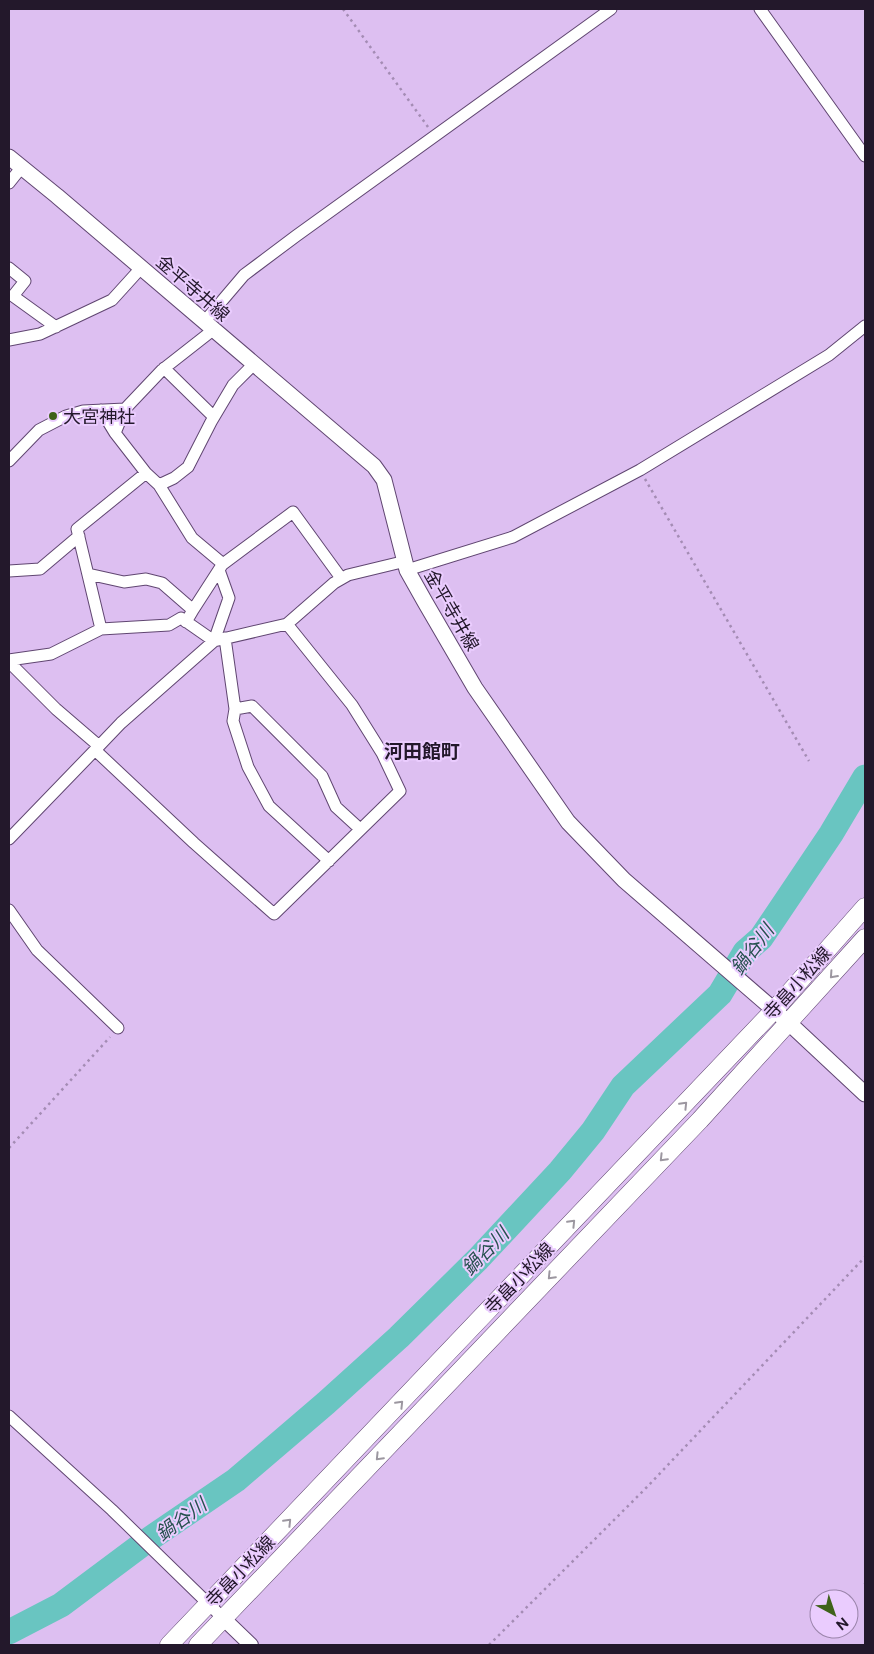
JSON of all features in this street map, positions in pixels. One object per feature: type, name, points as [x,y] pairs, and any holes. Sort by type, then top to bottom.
[{"type":"main road","name":"金平寺井線","points":[[9,157],[374,466],[384,480],[406,565],[475,688],[568,822],[624,880],[789,1023],[865,1094]]},
{"type":"main road","name":"寺畠小松線","points":[[169,1645],[774,1010],[865,907]]},
{"type":"main road","name":"寺畠小松線","points":[[198,1645],[700,1120],[865,938]]},
{"type":"street","points":[[116,433],[125,409],[208,326],[244,275],[611,9]]},
{"type":"street","points":[[760,9],[865,156]]},
{"type":"street","points":[[9,183],[21,168]]},
{"type":"street","points":[[9,268],[25,281],[13,296],[56,326]]},
{"type":"street","points":[[9,340],[40,334],[112,300],[141,268]]},
{"type":"street","points":[[9,839],[121,724],[214,641],[287,624],[334,582],[348,575],[406,565],[513,537],[640,470],[829,355],[865,326]]},
{"type":"street","points":[[159,485],[174,478],[188,467],[233,385],[254,364]]},
{"type":"street","points":[[164,368],[214,417]]},
{"type":"street","points":[[9,461],[39,430],[66,416],[84,411],[125,409]]},
{"type":"street","points":[[101,410],[146,473],[159,485],[192,538],[221,567],[229,598],[214,641]]},
{"type":"street","points":[[101,629],[78,529],[146,473]]},
{"type":"street","points":[[186,622],[221,567],[292,512],[341,578]]},
{"type":"street","points":[[9,571],[40,569],[79,536]]},
{"type":"street","points":[[88,574],[124,582],[146,580],[162,583],[193,610]]},
{"type":"street","points":[[9,661],[51,654],[101,629],[169,625],[181,618],[214,641]]},
{"type":"street","points":[[9,661],[194,843],[274,914],[400,791],[382,753],[352,706],[287,624]]},
{"type":"street","points":[[225,638],[235,709],[233,720],[248,767],[269,806],[329,861]]},
{"type":"street","points":[[235,709],[252,706],[322,776],[336,807],[360,830]]},
{"type":"street","points":[[9,910],[37,950],[118,1028]]},
{"type":"street","points":[[9,1416],[112,1510],[251,1645]]},
{"type":"path","points":[[343,9],[435,136]]},
{"type":"path","points":[[640,470],[809,761]]},
{"type":"path","points":[[9,1148],[118,1028]]},
{"type":"path","points":[[489,1645],[647,1487],[865,1257]]},
{"type":"waterway","name":"鍋谷川","points":[[9,1632],[61,1605],[148,1540],[236,1480],[399,1337],[478,1259],[560,1171],[593,1131],[623,1086],[720,994],[745,952],[761,938],[831,834],[865,777]]},
{"type":"place","name":"大宮神社","points":[[53,416]]},
{"type":"district","name":"河田館町","points":[[422,751]]}]
